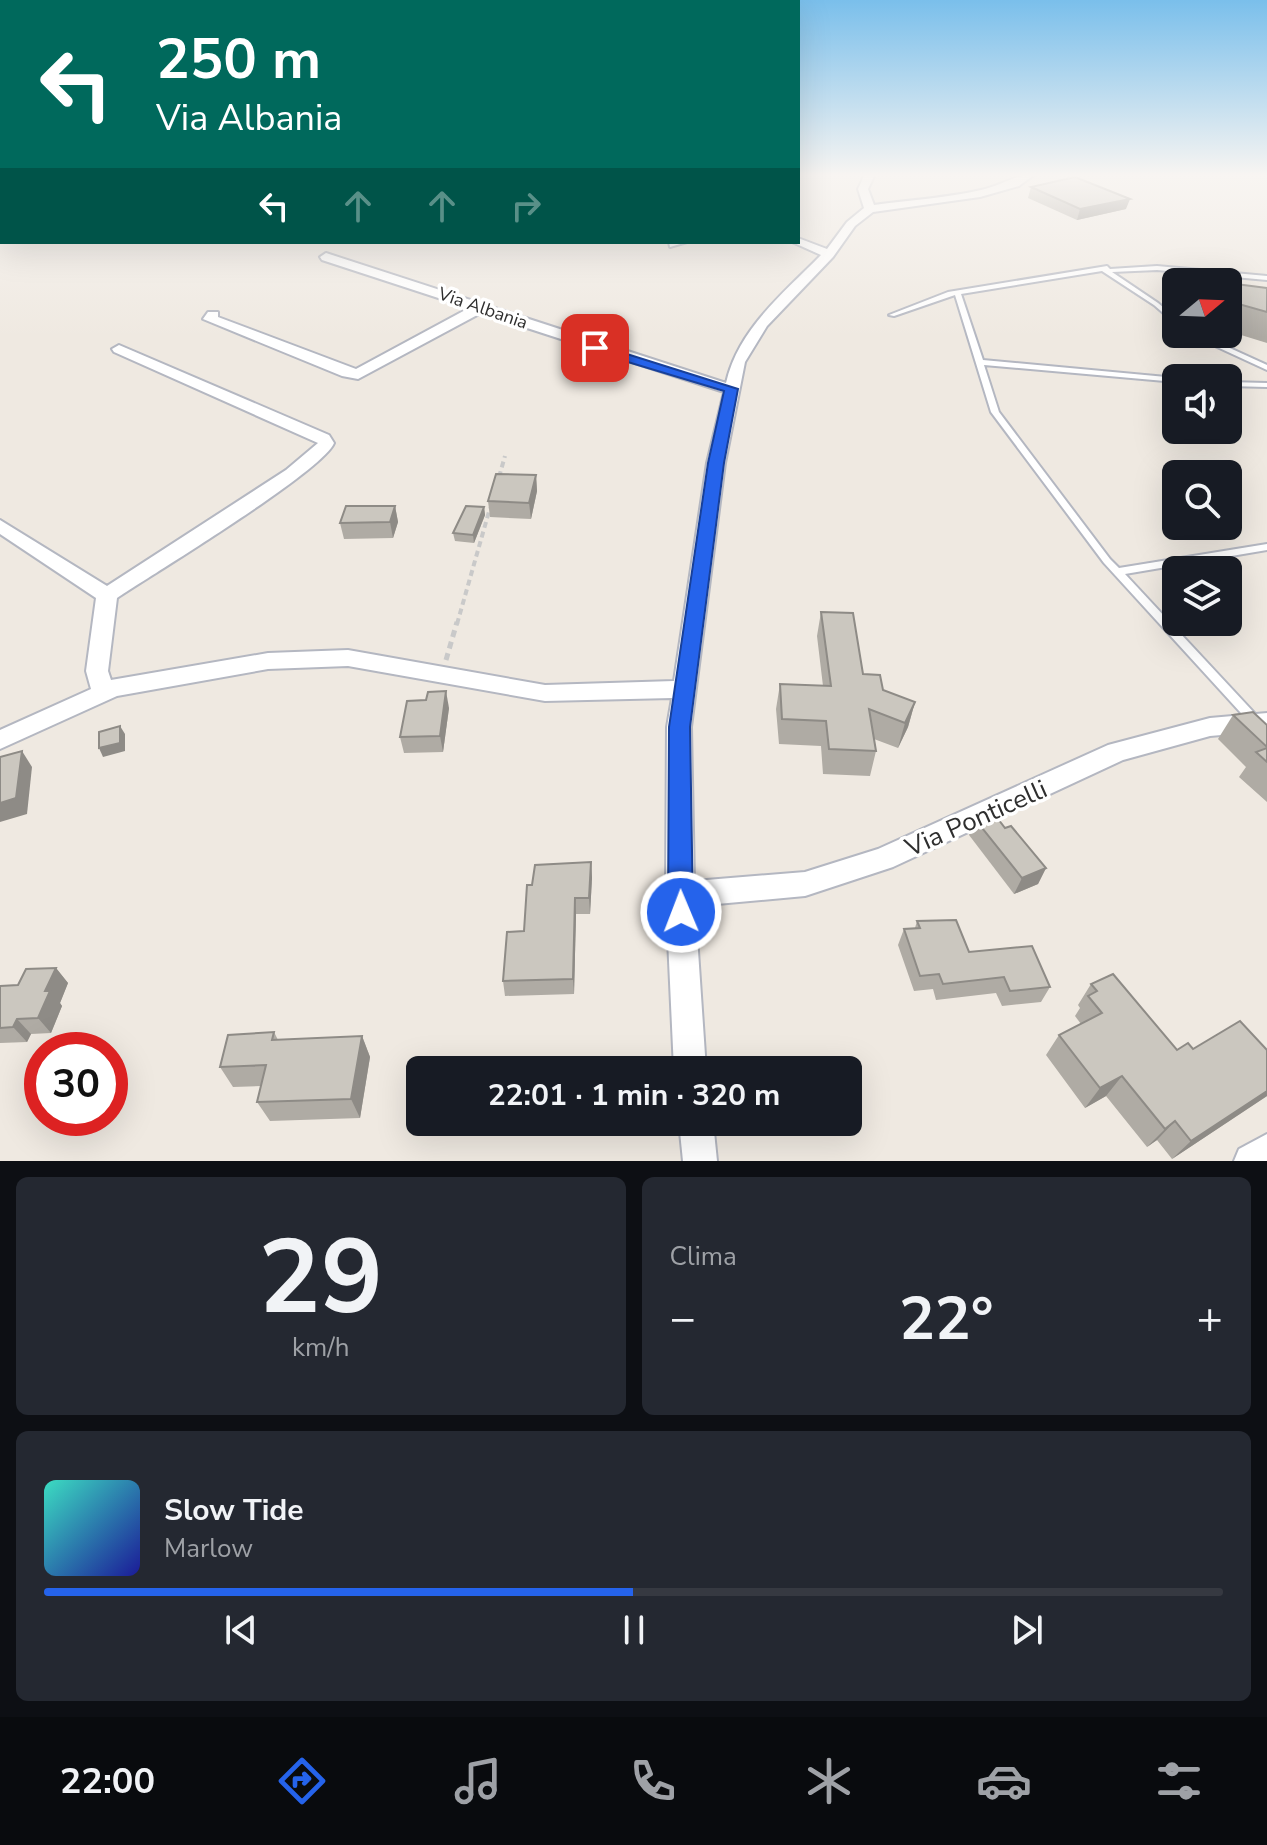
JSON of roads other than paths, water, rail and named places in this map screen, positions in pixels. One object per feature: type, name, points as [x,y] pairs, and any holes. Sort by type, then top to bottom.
[{"type":"street","points":[[689,1056],[680,895],[679,727],[716,463],[738,362],[761,324],[829,254],[848,228]]},
{"type":"street","points":[[800,243],[829,254]]},
{"type":"street","name":"Via Albania","points":[[326,257],[624,358],[731,389]]},
{"type":"street","points":[[213,315],[210,319],[347,373],[358,374],[481,307]]},
{"type":"street","points":[[103,692],[97,671],[107,595],[292,474],[323,450],[326,443],[323,439],[119,349]]},
{"type":"street","points":[[0,526],[107,595]]},
{"type":"street","points":[[0,740],[113,688],[268,661],[348,658],[545,693],[684,689]]},
{"type":"street","name":"Via Ponticelli","points":[[680,895],[805,884],[884,859],[1117,752],[1210,727],[1262,722]]},
{"type":"street","points":[[697,1136],[700,1161]]},
{"type":"street","points":[[1251,1161],[1267,1151]]},
{"type":"lane","points":[[1107,268],[1108,275],[1162,309]]},
{"type":"lane","points":[[892,315],[957,292],[1107,268],[1157,268],[1267,278]]},
{"type":"lane","points":[[1248,275],[1267,270]]},
{"type":"lane","points":[[957,292],[995,412],[1117,572],[1262,722]]},
{"type":"lane","points":[[1223,348],[1267,368]]},
{"type":"lane","points":[[980,362],[1162,379]]},
{"type":"lane","points":[[1242,384],[1267,385]]},
{"type":"lane","points":[[1117,572],[1267,547]]}]
